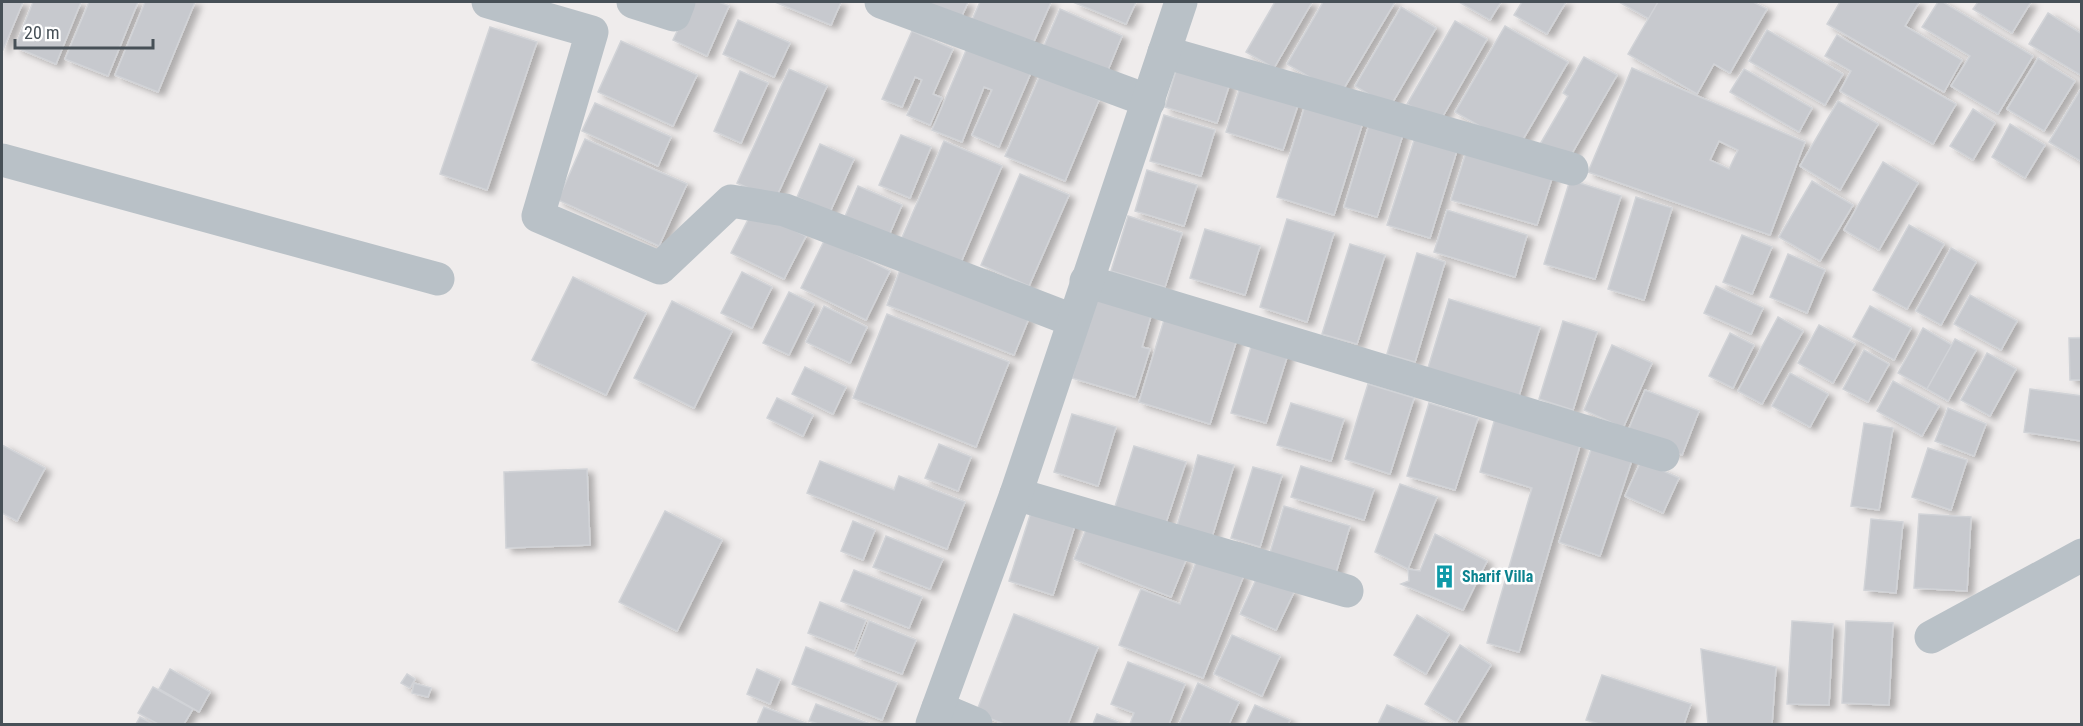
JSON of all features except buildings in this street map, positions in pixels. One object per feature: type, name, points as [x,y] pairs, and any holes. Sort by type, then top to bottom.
[{"type":"street","points":[[488,2],[592,32]]},
{"type":"street","points":[[679,2],[674,15],[632,2],[592,32],[538,216],[660,268],[731,201],[785,210],[1072,320]]},
{"type":"street","points":[[881,2],[1149,101]]},
{"type":"street","points":[[976,724],[935,716],[1016,494],[1072,320],[1149,101],[1181,2]]},
{"type":"street","points":[[1164,52],[1572,169]]},
{"type":"street","points":[[2,160],[438,279]]},
{"type":"street","points":[[1086,281],[1663,455]]},
{"type":"street","points":[[1016,494],[1347,591]]},
{"type":"street","points":[[1931,637],[2082,555]]},
{"type":"place","name":"Sharif Villa","points":[[1444,576]]}]
